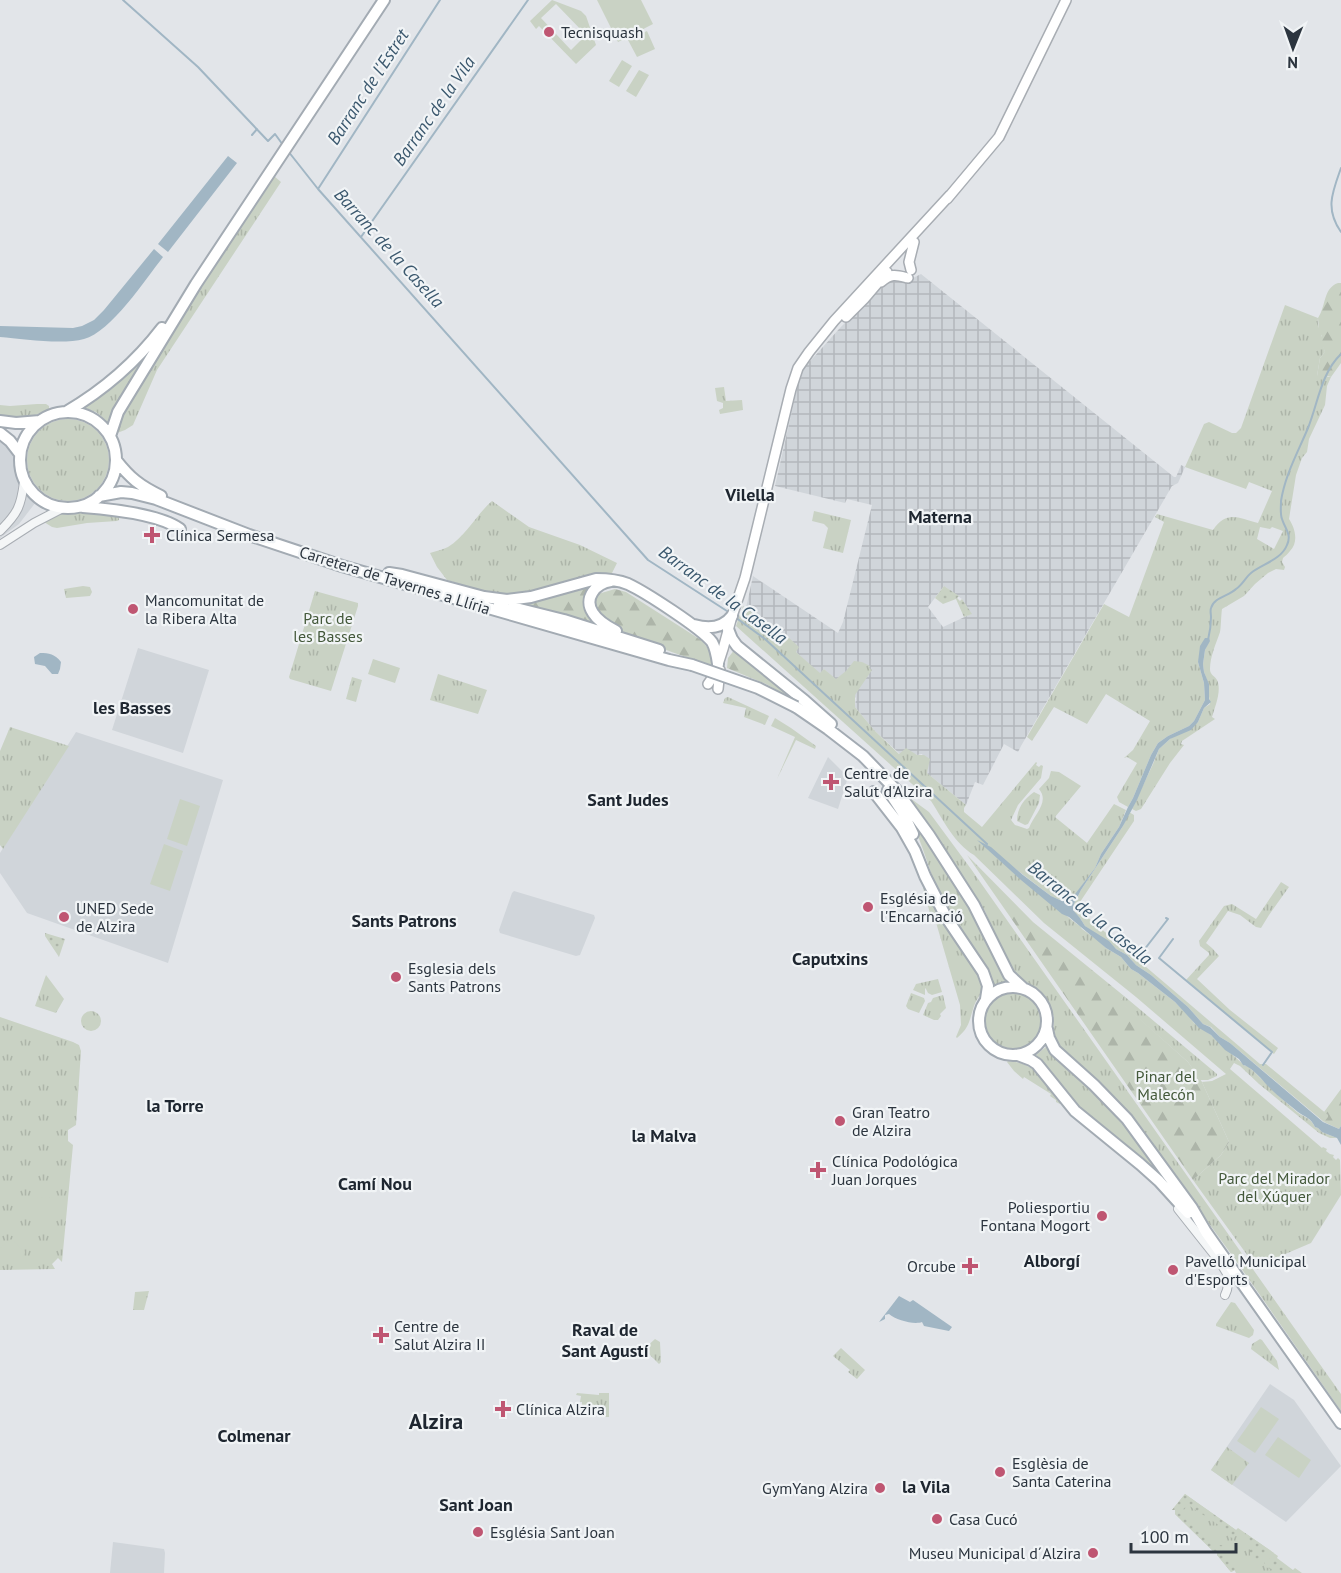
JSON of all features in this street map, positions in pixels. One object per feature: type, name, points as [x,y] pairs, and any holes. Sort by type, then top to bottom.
[{"type":"main road","points":[[110,436],[118,412],[196,284],[384,0]]},
{"type":"main road","points":[[845,309],[854,303],[914,242],[999,137],[1066,0]]},
{"type":"main road","points":[[708,684],[718,664],[729,623],[746,578],[793,380],[801,363],[845,309],[950,195]]},
{"type":"main road","points":[[819,340],[875,286],[918,229]]},
{"type":"main road","points":[[910,274],[909,262],[914,242]]},
{"type":"main road","points":[[894,262],[904,264],[910,274]]},
{"type":"main road","points":[[875,286],[889,276],[910,274]]},
{"type":"main road","points":[[65,412],[87,399],[137,357],[154,339],[196,284]]},
{"type":"main road","points":[[0,421],[16,423],[40,420],[65,412],[79,413],[102,426],[114,446],[116,460],[112,480],[99,496],[80,507]]},
{"type":"main road","points":[[40,420],[26,435],[20,454],[20,468],[24,482],[39,498],[48,504],[63,508],[80,507],[152,518],[168,522],[180,529]]},
{"type":"main road","points":[[0,433],[20,454]]},
{"type":"main road","name":"Carretera de Tavernes a Llíria","points":[[116,460],[137,483],[158,494],[250,529],[433,587],[564,620],[670,654],[692,665]]},
{"type":"main road","name":"Carretera de Tavernes a Llíria","points":[[99,496],[121,492],[156,499],[342,566],[692,665],[758,688],[796,707],[846,743]]},
{"type":"main road","points":[[389,573],[484,597],[507,600],[541,595],[596,579],[626,583],[684,620],[711,641],[718,664]]},
{"type":"main road","points":[[614,580],[601,583],[592,592],[590,606],[592,613],[610,627],[644,645]]},
{"type":"main road","points":[[684,620],[704,627],[729,623]]},
{"type":"main road","points":[[729,623],[736,646],[805,700],[844,736],[897,791],[929,835],[974,905],[1009,975],[1023,988],[1038,997],[1043,1004],[1048,1021],[1048,1038],[1055,1050],[1127,1119],[1192,1208],[1206,1232],[1341,1423]]},
{"type":"main road","points":[[718,689],[723,649]]},
{"type":"main road","points":[[846,743],[863,756]]},
{"type":"main road","points":[[846,743],[877,775],[903,813],[916,841],[932,890]]},
{"type":"main road","points":[[874,792],[903,828],[946,917],[983,972],[987,982],[986,999],[979,1020],[984,1040],[997,1052],[1018,1055],[1036,1046],[1043,1039],[1047,1029]]},
{"type":"main road","points":[[986,999],[1007,987],[1023,988]]},
{"type":"main road","points":[[1018,1055],[1037,1064],[1075,1112],[1159,1181],[1206,1232]]},
{"type":"street","points":[[0,531],[19,508],[24,482]]},
{"type":"street","points":[[0,545],[63,508]]},
{"type":"street","points":[[1075,1112],[1090,1129],[1136,1166],[1175,1205],[1220,1262],[1229,1277],[1225,1295]]},
{"type":"shaded area","points":[[921,274],[1174,477],[1181,465],[1185,467],[1178,483],[1172,486],[1018,752],[1004,744],[983,785],[975,782],[966,805],[927,773],[928,766],[922,754],[900,754],[874,730],[855,707],[856,698],[824,669],[820,674],[782,638],[780,640],[772,638],[746,608],[753,576],[838,633],[843,622],[872,505],[847,499],[845,503],[775,486],[799,380],[804,368],[881,286],[887,281],[899,279],[905,282]],"holes":[[[944,586],[962,599],[971,614],[943,627],[928,607]]]},
{"type":"shaded area","points":[[0,433],[20,454],[20,468],[24,482],[39,498],[19,524],[0,538]]},
{"type":"shaded area","points":[[138,648],[209,670],[183,753],[112,730]]},
{"type":"shaded area","points":[[76,732],[223,780],[168,963],[27,913],[0,873],[0,853]]},
{"type":"shaded area","name":"Centre de Salut d'Alzira","points":[[828,757],[848,777],[838,809],[808,798]]},
{"type":"shaded area","points":[[514,891],[594,915],[595,918],[580,955],[576,956],[500,933],[499,930]]},
{"type":"shaded area","points":[[1270,1384],[1294,1400],[1341,1466],[1286,1522],[1211,1470]]},
{"type":"shaded area","points":[[113,1542],[164,1549],[164,1573],[110,1573]]},
{"type":"green space","name":"Tecnisquash","points":[[552,0],[581,11],[586,16],[596,45],[576,64],[539,26],[536,29],[530,21]],"holes":[[[556,4],[586,35],[571,50],[541,18]]]},
{"type":"green space","points":[[597,0],[641,0],[653,24],[618,42]]},
{"type":"green space","points":[[647,31],[655,49],[637,57],[628,40]]},
{"type":"green space","points":[[622,60],[632,66],[619,87],[609,81]]},
{"type":"green space","points":[[639,70],[649,75],[636,97],[626,91]]},
{"type":"green space","points":[[274,176],[281,182],[157,370],[133,425],[117,433],[116,428],[167,336]]},
{"type":"green space","points":[[1341,283],[1341,363],[1331,377],[1317,378],[1320,358],[1325,352],[1319,332],[1318,318],[1327,293],[1333,285]]},
{"type":"green space","points":[[1285,305],[1318,318],[1325,352],[1320,358],[1317,376],[1331,377],[1327,386],[1325,405],[1296,475],[1289,519],[1294,531],[1293,547],[1283,558],[1284,570],[1276,569],[1268,573],[1244,596],[1222,609],[1220,632],[1210,664],[1211,673],[1217,680],[1219,689],[1212,717],[1215,719],[1182,741],[1181,744],[1184,745],[1141,809],[1136,811],[1132,809],[1159,749],[1170,739],[1198,722],[1204,708],[1210,704],[1203,664],[1205,650],[1210,639],[1198,662],[1204,683],[1205,700],[1189,726],[1158,743],[1128,807],[1119,802],[1117,797],[1137,763],[1127,757],[1124,758],[1133,750],[1150,721],[1106,694],[1087,724],[1054,707],[1032,741],[1027,737],[1104,604],[1129,617],[1164,522],[1155,517],[1157,514],[1213,530],[1223,520],[1233,517],[1258,523],[1272,491],[1249,482],[1246,489],[1185,467],[1204,424],[1209,422],[1232,433],[1236,433],[1241,428]],"holes":[[[1260,527],[1270,529],[1272,527],[1283,531],[1274,549],[1257,539]]]},
{"type":"green space","points":[[153,346],[109,423],[96,412],[82,407]]},
{"type":"green space","points":[[724,387],[726,401],[742,400],[743,410],[720,414],[719,410],[723,408],[723,403],[717,401],[715,388]]},
{"type":"green space","points":[[46,404],[49,409],[25,418],[0,416],[0,405]]},
{"type":"green space","points":[[68,419],[84,423],[97,431],[105,444],[109,460],[105,476],[97,489],[84,497],[68,501],[52,497],[39,489],[31,476],[27,460],[31,444],[39,431],[52,423]]},
{"type":"green space","points":[[492,501],[529,527],[580,545],[617,563],[612,573],[593,573],[537,592],[513,596],[486,592],[447,580],[430,553],[446,548],[454,542]]},
{"type":"green space","points":[[90,511],[119,515],[119,520],[57,528],[44,522],[64,513]]},
{"type":"green space","points":[[814,511],[851,520],[843,553],[823,548],[828,528],[824,524],[812,521]]},
{"type":"green space","points":[[591,586],[586,611],[596,627],[518,606]]},
{"type":"green space","points":[[944,586],[959,596],[957,598],[960,601],[962,599],[972,614],[964,617],[956,599],[943,604],[935,598]]},
{"type":"green space","points":[[90,587],[92,592],[90,596],[66,598],[64,589]]},
{"type":"green space","points":[[615,589],[626,592],[701,640],[709,652],[712,666],[632,636],[604,620],[597,612],[596,598],[598,594]]},
{"type":"green space","name":"Parc de les Basses","points":[[315,591],[358,603],[331,691],[289,677]]},
{"type":"green space","name":"Parc del Mirador del Xúquer","points":[[743,606],[756,616],[757,622],[772,637],[774,635],[785,641],[788,637],[799,647],[796,652],[820,673],[824,669],[836,679],[854,661],[870,666],[872,670],[855,695],[855,707],[874,730],[899,754],[906,748],[930,759],[927,773],[966,805],[964,812],[982,827],[1036,762],[1039,767],[1043,766],[1041,778],[1018,805],[1011,820],[1015,825],[1029,828],[1042,804],[1042,794],[1039,789],[1049,778],[1051,771],[1059,772],[1081,786],[1055,817],[1087,843],[1114,804],[1126,810],[1119,827],[1101,854],[1095,868],[1069,900],[1056,899],[1051,896],[979,841],[1082,929],[1121,957],[1131,969],[1175,1002],[1194,1023],[1245,1066],[1248,1066],[1291,1107],[1309,1119],[1315,1127],[1337,1138],[1330,1138],[1319,1133],[1234,1063],[1230,1069],[1322,1148],[1334,1155],[1336,1160],[1338,1158],[1340,1160],[1341,1195],[1311,1243],[1262,1264],[1258,1270],[1193,1180],[1221,1155],[1229,1142],[1202,1082],[1212,1081],[1226,1074],[1044,923],[967,850],[950,831],[931,801],[736,626]]},
{"type":"green space","points":[[735,649],[743,658],[809,708],[766,684],[727,668],[728,658]]},
{"type":"green space","points":[[373,659],[400,668],[395,683],[368,674]]},
{"type":"green space","points":[[438,674],[487,690],[478,714],[430,700]]},
{"type":"green space","points":[[352,677],[362,680],[356,702],[346,699]]},
{"type":"green space","points":[[728,697],[769,716],[765,725],[744,717],[746,708],[723,703]]},
{"type":"green space","points":[[775,718],[816,746],[815,749],[796,740],[777,779],[795,737],[771,726]]},
{"type":"green space","points":[[10,727],[69,746],[3,849],[0,845],[0,751]]},
{"type":"green space","points":[[1034,792],[1040,795],[1039,803],[1028,824],[1025,825],[1017,821],[1018,812],[1024,801]]},
{"type":"green space","points":[[910,798],[929,812],[971,869],[1341,1394],[1341,1411],[1131,1116],[1099,1082],[1057,1046],[1053,1037],[1054,1017],[1045,996],[1013,974],[985,911]]},
{"type":"green space","points":[[180,799],[200,806],[187,846],[167,839]]},
{"type":"green space","points":[[1129,812],[1134,815],[1134,821],[1080,902],[1080,908],[1085,915],[1260,1064],[1266,1064],[1328,1115],[1324,1122],[1220,1037],[1211,1027],[1203,1024],[1188,1007],[1127,955],[1085,926],[1074,912],[1074,904],[1081,890],[1123,826]]},
{"type":"green space","points":[[915,820],[974,914],[1006,981],[993,986],[981,957],[950,916],[912,822]]},
{"type":"green space","points":[[164,844],[183,851],[170,891],[150,884]]},
{"type":"green space","name":"Pinar del Malecón","points":[[967,855],[1033,922],[1124,996],[1122,1003],[1188,1062],[1202,1082],[1229,1142],[1221,1155],[1193,1180]]},
{"type":"green space","points":[[1281,882],[1289,887],[1261,928],[1240,915],[1228,911],[1206,943],[1219,956],[1197,979],[1230,1010],[1278,1048],[1274,1054],[1186,980],[1209,955],[1200,946],[1199,941],[1224,906],[1232,904],[1256,919]]},
{"type":"green space","points":[[925,887],[944,924],[977,970],[982,984],[981,993],[969,1023],[957,1038],[961,1025],[960,1005],[935,919],[931,917],[923,888]]},
{"type":"green space","points":[[45,933],[65,939],[59,957],[45,936]]},
{"type":"green space","points":[[46,975],[64,999],[56,1013],[35,1006]]},
{"type":"green space","points":[[938,979],[942,992],[932,995],[925,988],[925,995],[913,990],[916,984]]},
{"type":"green space","points":[[911,993],[924,998],[925,1001],[919,1013],[906,1006]]},
{"type":"green space","points":[[1008,993],[1018,993],[1033,1001],[1039,1010],[1041,1021],[1039,1032],[1033,1041],[1018,1049],[1008,1049],[997,1044],[990,1037],[985,1026],[985,1016],[990,1005],[997,998]]},
{"type":"green space","points":[[943,995],[946,1008],[938,1020],[923,1015],[933,998]]},
{"type":"green space","points":[[1124,996],[1217,1076],[1208,1080],[1200,1080],[1188,1062],[1121,1003]]},
{"type":"green space","points":[[91,1011],[98,1014],[101,1021],[98,1028],[91,1031],[84,1028],[81,1021],[84,1014]]},
{"type":"green space","points":[[0,1017],[73,1042],[79,1045],[81,1051],[76,1125],[68,1130],[68,1141],[73,1145],[62,1262],[58,1258],[52,1264],[55,1269],[0,1270]]},
{"type":"green space","points":[[1046,1047],[1120,1118],[1157,1171],[1108,1134],[1081,1109],[1036,1055]]},
{"type":"green space","points":[[1008,1061],[1026,1065],[1033,1070],[1045,1081],[1061,1103],[1056,1102],[1050,1096],[1051,1094],[1024,1077],[1023,1079]]},
{"type":"green space","points":[[1341,1089],[1341,1126],[1339,1129],[1324,1122],[1328,1115],[1324,1112]]},
{"type":"green space","points":[[37,1197],[53,1198],[53,1212],[37,1212]]},
{"type":"green space","points":[[11,1239],[25,1252],[22,1259],[0,1259],[0,1248]]},
{"type":"green space","points":[[149,1291],[144,1310],[133,1310],[135,1292]]},
{"type":"green space","points":[[1231,1302],[1235,1303],[1254,1330],[1253,1335],[1249,1338],[1216,1326]]},
{"type":"green space","points":[[655,1339],[660,1342],[661,1362],[659,1364],[644,1349]]},
{"type":"green space","points":[[1260,1339],[1277,1361],[1279,1370],[1251,1349],[1252,1344]]},
{"type":"green space","points":[[841,1348],[865,1370],[857,1379],[833,1356]]},
{"type":"green space","points":[[577,1393],[599,1395],[599,1393],[609,1393],[609,1417],[602,1417],[602,1412],[590,1410],[592,1406],[582,1405],[581,1396],[576,1395]]},
{"type":"green space","points":[[1261,1407],[1279,1419],[1255,1453],[1237,1441]]},
{"type":"green space","points":[[1278,1437],[1311,1460],[1299,1478],[1265,1455]]},
{"type":"green space","points":[[1227,1447],[1249,1463],[1232,1485],[1211,1470]]},
{"type":"green space","points":[[1185,1494],[1278,1556],[1277,1558],[1293,1570],[1295,1568],[1302,1573],[1236,1573],[1235,1570],[1231,1572],[1217,1555],[1218,1552],[1215,1553],[1175,1514],[1175,1510],[1172,1510]]},
{"type":"green space","points":[[1185,1494],[1236,1530],[1238,1535],[1232,1538],[1228,1535],[1228,1531],[1188,1505],[1182,1512],[1216,1546],[1223,1546],[1228,1558],[1239,1566],[1241,1573],[1236,1573],[1235,1570],[1231,1572],[1217,1555],[1218,1552],[1215,1553],[1175,1514],[1175,1510],[1172,1510]]},
{"type":"green space","points":[[1245,1533],[1274,1553],[1257,1563],[1253,1562],[1250,1547],[1244,1538]]},
{"type":"green space","points":[[1276,1558],[1296,1573],[1284,1573],[1277,1568],[1265,1567],[1264,1563],[1268,1559]]},
{"type":"water","points":[[228,156],[237,163],[168,252],[158,244]]},
{"type":"water","points":[[154,249],[163,257],[127,304],[94,334],[84,339],[65,342],[0,337],[0,326],[73,328],[94,320]]},
{"type":"water","points":[[1205,638],[1209,638],[1210,641],[1205,650],[1203,664],[1211,702],[1204,708],[1198,722],[1191,730],[1170,739],[1159,749],[1137,800],[1123,826],[1081,890],[1073,910],[1085,926],[1127,955],[1188,1007],[1203,1024],[1230,1043],[1323,1122],[1339,1129],[1341,1126],[1341,1145],[1337,1138],[1315,1127],[1255,1072],[1225,1050],[1211,1035],[1199,1028],[1175,1002],[1131,969],[1121,957],[1062,914],[977,840],[991,847],[1051,896],[1062,901],[1072,898],[1095,868],[1101,854],[1119,827],[1158,743],[1189,726],[1205,700],[1204,683],[1198,662],[1200,646]]},
{"type":"water","points":[[40,653],[52,654],[59,659],[61,662],[58,674],[52,674],[45,666],[35,664],[34,657]]},
{"type":"water","points":[[899,1296],[910,1302],[913,1300],[952,1327],[949,1331],[924,1326],[922,1322],[905,1321],[889,1314],[879,1322]]},
{"type":"waterway","name":"Barranc de la Casella","points":[[123,0],[198,67],[268,141],[275,134],[283,145]]},
{"type":"waterway","name":"Barranc de l'Estret","points":[[318,189],[440,0]]},
{"type":"waterway","name":"Barranc de la Vila","points":[[361,237],[528,0]]},
{"type":"waterway","name":"Barranc de la Casella","points":[[252,135],[257,129]]},
{"type":"waterway","name":"Barranc de la Casella","points":[[288,151],[318,189],[648,560],[730,613]]},
{"type":"waterway","points":[[1341,168],[1332,201],[1333,216],[1341,232]]},
{"type":"waterway","points":[[1208,640],[1213,604],[1238,587],[1251,573],[1276,558],[1287,545],[1288,535],[1281,513],[1281,501],[1286,482],[1308,428],[1324,379],[1341,354]]},
{"type":"waterway","name":"Barranc de la Casella","points":[[735,617],[765,639],[987,844]]},
{"type":"waterway","points":[[1137,959],[1168,919],[1166,918]]},
{"type":"waterway","points":[[1173,939],[1159,958],[1272,1052],[1263,1065]]},
{"type":"place","name":"Tecnisquash","points":[[549,32]]},
{"type":"place","name":"Clínica Sermesa","points":[[152,535]]},
{"type":"place","name":"Mancomunitat de la Ribera Alta","points":[[133,609]]},
{"type":"place","name":"Centre de Salut d'Alzira","points":[[831,782]]},
{"type":"place","name":"Església de l'Encarnació","points":[[868,907]]},
{"type":"place","name":"UNED Sede de Alzira","points":[[64,917]]},
{"type":"place","name":"Esglesia dels Sants Patrons","points":[[396,977]]},
{"type":"place","name":"Gran Teatro de Alzira","points":[[840,1121]]},
{"type":"place","name":"Clínica Podológica Juan Jorques","points":[[818,1170]]},
{"type":"place","name":"Poliesportiu Fontana Mogort","points":[[1102,1216]]},
{"type":"place","name":"Orcube","points":[[970,1266]]},
{"type":"place","name":"Pavelló Municipal d'Esports","points":[[1173,1270]]},
{"type":"place","name":"Centre de Salut Alzira II","points":[[381,1335]]},
{"type":"place","name":"Clínica Alzira","points":[[503,1409]]},
{"type":"place","name":"Esglèsia de Santa Caterina","points":[[1000,1472]]},
{"type":"place","name":"GymYang Alzira","points":[[880,1488]]},
{"type":"place","name":"Casa Cucó","points":[[937,1519]]},
{"type":"place","name":"Església Sant Joan","points":[[478,1532]]},
{"type":"place","name":"Museu Municipal d´Alzira","points":[[1093,1553]]},
{"type":"district","name":"Vilella","points":[[750,495]]},
{"type":"district","name":"Materna","points":[[940,517]]},
{"type":"district","name":"les Basses","points":[[132,708]]},
{"type":"district","name":"Sant Judes","points":[[628,800]]},
{"type":"district","name":"Sants Patrons","points":[[404,921]]},
{"type":"district","name":"Caputxins","points":[[830,959]]},
{"type":"district","name":"la Torre","points":[[175,1106]]},
{"type":"district","name":"la Malva","points":[[664,1136]]},
{"type":"district","name":"Camí Nou","points":[[375,1184]]},
{"type":"district","name":"Alborgí","points":[[1052,1261]]},
{"type":"district","name":"Raval de Sant Agustí","points":[[605,1340]]},
{"type":"district","name":"Alzira","points":[[436,1421]]},
{"type":"district","name":"Colmenar","points":[[254,1436]]},
{"type":"district","name":"la Vila","points":[[926,1487]]},
{"type":"district","name":"Sant Joan","points":[[476,1505]]}]
